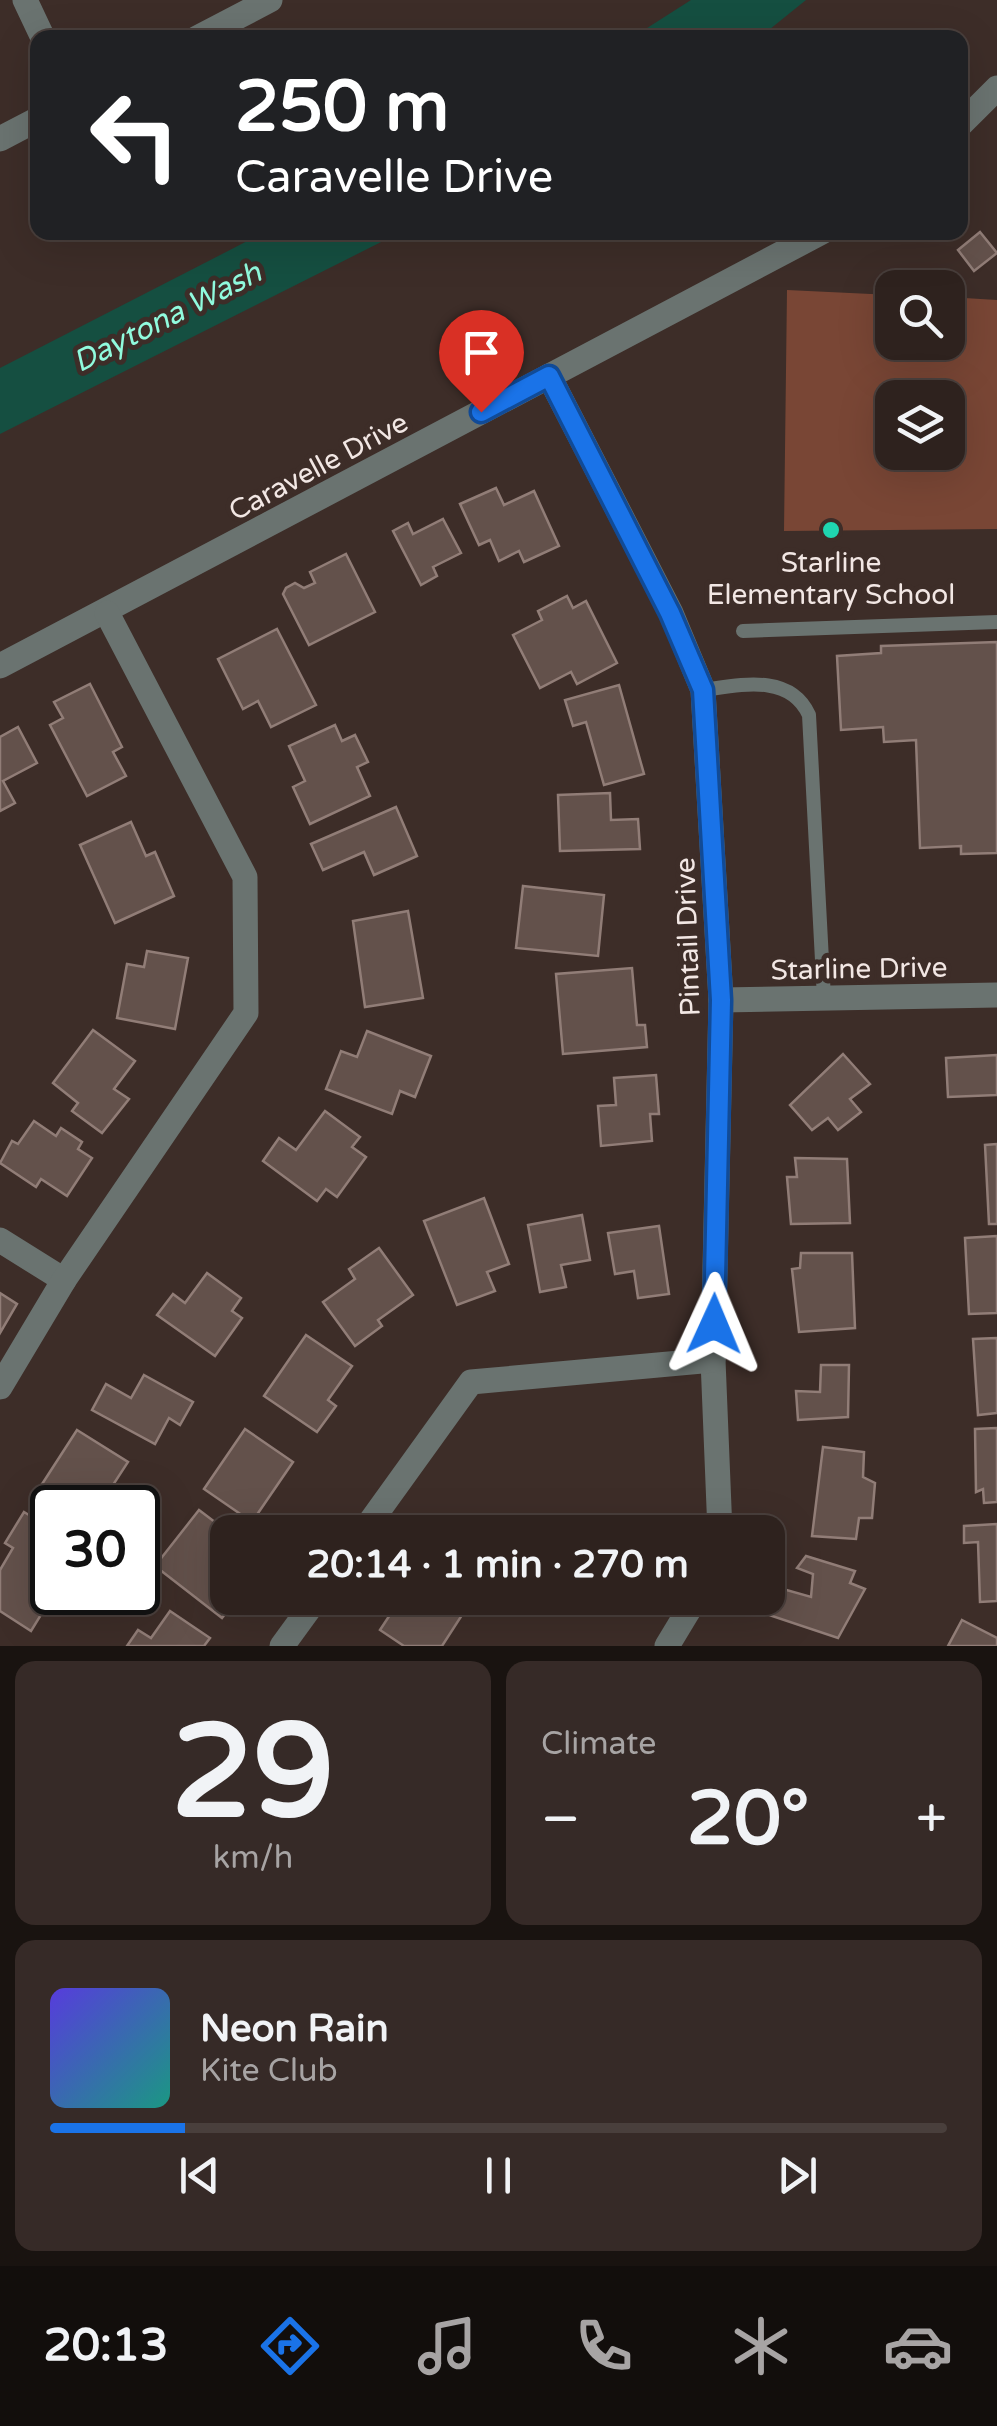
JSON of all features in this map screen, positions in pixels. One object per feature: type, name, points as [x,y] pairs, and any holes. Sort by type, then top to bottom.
[{"type":"street","points":[[25,0],[39,30]]},
{"type":"street","points":[[212,30],[270,0]]},
{"type":"street","points":[[968,117],[997,88]]},
{"type":"street","points":[[0,139],[30,124]]},
{"type":"street","name":"Caravelle Drive","points":[[0,666],[807,240]]},
{"type":"street","name":"Pintail Drive","points":[[549,376],[670,613],[703,690],[721,1000],[713,1360],[719,1515]]},
{"type":"street","points":[[0,1387],[64,1280],[246,1013],[245,877],[106,613]]},
{"type":"street","name":"Starline Drive","points":[[721,1000],[997,995]]},
{"type":"street","points":[[0,1240],[64,1280]]},
{"type":"street","points":[[376,1515],[472,1382],[713,1360]]},
{"type":"street","points":[[282,1646],[305,1615]]},
{"type":"street","points":[[667,1646],[686,1615]]},
{"type":"lane","points":[[743,631],[997,622]]},
{"type":"lane","points":[[703,690],[778,687],[799,699],[810,715],[824,998]]},
{"type":"shaded area","points":[[787,290],[875,294],[875,360],[965,360],[965,298],[997,300],[997,529],[784,531]]},
{"type":"water","points":[[691,0],[806,0],[769,30],[644,30]]},
{"type":"water","name":"Daytona Wash","points":[[249,240],[385,240],[0,434],[0,368]]},
{"type":"building","points":[[980,232],[997,253],[974,271],[958,250]]},
{"type":"building","points":[[496,488],[504,505],[534,491],[559,546],[524,562],[519,551],[499,561],[490,540],[479,545],[460,504]]},
{"type":"building","points":[[443,519],[461,553],[433,567],[437,576],[421,585],[393,531],[408,523],[413,534]]},
{"type":"building","points":[[346,554],[375,612],[309,645],[283,594],[295,583],[304,588],[315,583],[310,572]]},
{"type":"building","points":[[567,596],[573,608],[586,601],[617,663],[577,684],[571,672],[540,688],[513,635],[542,620],[538,611]]},
{"type":"building","points":[[277,629],[316,705],[271,727],[258,701],[243,709],[218,659]]},
{"type":"building","points":[[997,642],[997,853],[961,854],[961,846],[920,848],[916,740],[884,742],[883,727],[841,730],[837,656],[881,653],[881,646]]},
{"type":"building","points":[[90,684],[122,747],[113,752],[126,776],[87,796],[50,725],[63,718],[54,702]]},
{"type":"building","points":[[619,685],[644,774],[604,785],[586,722],[573,726],[565,700]]},
{"type":"building","points":[[335,725],[342,741],[355,735],[368,762],[357,767],[370,796],[310,824],[293,787],[305,781],[289,746]]},
{"type":"building","points":[[18,727],[37,763],[3,781],[15,803],[0,811],[0,737]]},
{"type":"building","points":[[610,793],[611,820],[638,819],[640,849],[560,851],[558,795]]},
{"type":"building","points":[[396,807],[417,856],[374,875],[364,852],[323,870],[311,844]]},
{"type":"building","points":[[131,822],[146,856],[155,852],[174,896],[115,923],[80,845]]},
{"type":"building","points":[[523,886],[604,895],[598,956],[516,948]]},
{"type":"building","points":[[408,911],[423,998],[365,1007],[353,921]]},
{"type":"building","points":[[147,951],[188,958],[175,1029],[117,1018],[127,964],[144,967]]},
{"type":"building","points":[[632,968],[637,1025],[645,1025],[647,1047],[563,1054],[556,974]]},
{"type":"building","points":[[93,1030],[135,1061],[114,1089],[129,1099],[102,1133],[72,1111],[78,1103],[53,1083]]},
{"type":"building","points":[[367,1031],[431,1056],[415,1097],[400,1091],[392,1114],[326,1089],[341,1051],[357,1057]]},
{"type":"building","points":[[843,1054],[870,1084],[850,1099],[861,1112],[838,1130],[828,1118],[812,1130],[790,1105]]},
{"type":"building","points":[[997,1055],[997,1095],[948,1097],[946,1058]]},
{"type":"building","points":[[656,1075],[659,1114],[650,1114],[652,1141],[601,1146],[598,1106],[616,1105],[614,1078]]},
{"type":"building","points":[[325,1111],[360,1137],[352,1147],[366,1157],[337,1197],[326,1189],[317,1201],[263,1161],[279,1138],[296,1150]]},
{"type":"building","points":[[34,1121],[56,1136],[61,1128],[82,1142],[78,1149],[92,1158],[67,1196],[41,1179],[36,1187],[0,1163],[12,1141],[18,1144]]},
{"type":"building","points":[[997,1144],[997,1224],[989,1224],[985,1145]]},
{"type":"building","points":[[795,1158],[847,1159],[850,1223],[791,1224],[787,1177],[797,1177]]},
{"type":"building","points":[[484,1198],[509,1264],[487,1272],[495,1291],[457,1305],[424,1221]]},
{"type":"building","points":[[582,1215],[590,1260],[561,1265],[566,1287],[540,1292],[528,1225]]},
{"type":"building","points":[[659,1226],[669,1294],[638,1298],[634,1271],[615,1274],[608,1233]]},
{"type":"building","points":[[997,1236],[997,1313],[969,1314],[965,1238]]},
{"type":"building","points":[[379,1248],[413,1295],[378,1320],[382,1326],[355,1346],[323,1302],[355,1279],[349,1269]]},
{"type":"building","points":[[801,1253],[852,1253],[855,1328],[799,1332],[792,1269],[800,1268]]},
{"type":"building","points":[[207,1273],[241,1298],[232,1311],[242,1318],[215,1356],[157,1315],[173,1294],[185,1303]]},
{"type":"building","points":[[0,1293],[17,1304],[0,1333]]},
{"type":"building","points":[[306,1335],[352,1366],[328,1400],[336,1406],[317,1432],[264,1396]]},
{"type":"building","points":[[997,1338],[997,1413],[978,1415],[973,1339]]},
{"type":"building","points":[[821,1365],[849,1365],[848,1417],[798,1420],[796,1391],[820,1392]]},
{"type":"building","points":[[144,1375],[193,1402],[180,1425],[169,1418],[155,1444],[92,1410],[106,1384],[131,1398]]},
{"type":"building","points":[[997,1428],[997,1502],[984,1503],[983,1489],[976,1492],[975,1429]]},
{"type":"building","points":[[245,1429],[293,1462],[257,1515],[242,1515],[204,1489]]},
{"type":"building","points":[[77,1430],[128,1462],[113,1485],[41,1485]]},
{"type":"building","points":[[823,1447],[864,1452],[863,1477],[875,1483],[872,1518],[859,1518],[856,1539],[812,1536]]},
{"type":"building","points":[[199,1510],[210,1518],[210,1609],[160,1570],[160,1560]]},
{"type":"building","points":[[24,1512],[30,1516],[30,1615],[41,1615],[31,1631],[0,1611],[0,1570],[13,1548],[5,1543]]},
{"type":"building","points":[[997,1524],[997,1601],[980,1602],[978,1542],[964,1543],[964,1526]]},
{"type":"building","points":[[806,1556],[855,1571],[850,1583],[865,1589],[838,1638],[769,1615],[785,1615],[785,1590],[811,1597],[813,1574],[797,1568]]},
{"type":"building","points":[[170,1611],[210,1638],[204,1646],[127,1646],[138,1630],[151,1638]]},
{"type":"building","points":[[390,1615],[462,1615],[442,1646],[404,1646],[380,1630]]},
{"type":"building","points":[[962,1620],[997,1638],[997,1646],[948,1646]]},
{"type":"place","name":"Starline Elementary School","points":[[831,530]]},
{"type":"route","points":[[481,412],[549,376],[670,613],[703,690],[710,746],[721,1000],[714,1324]]}]
